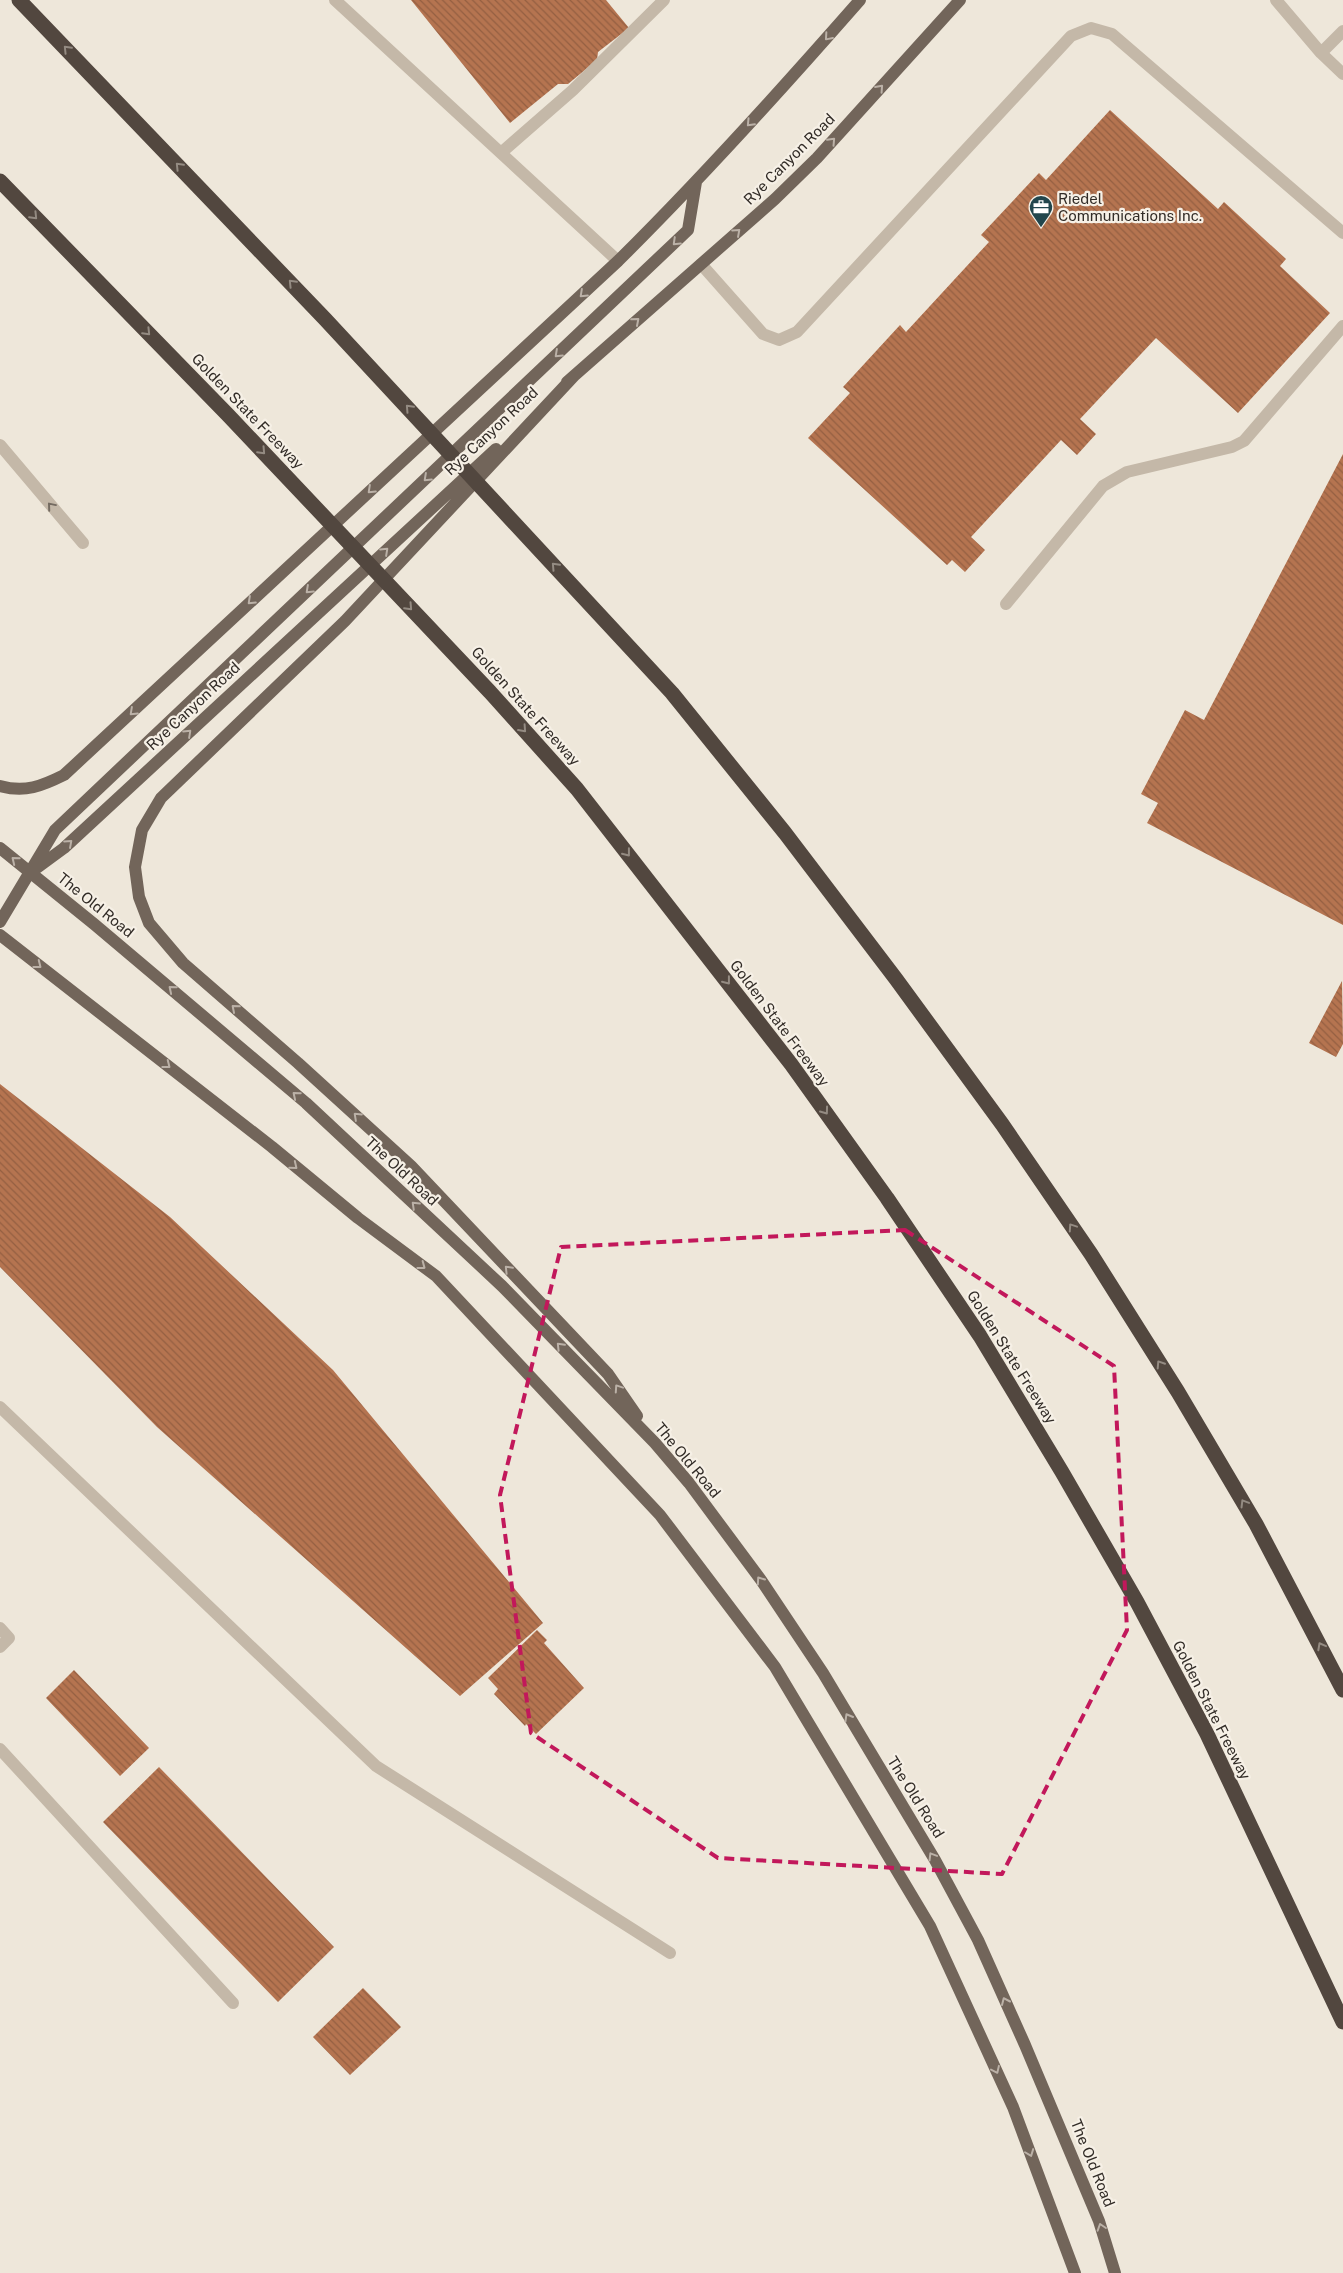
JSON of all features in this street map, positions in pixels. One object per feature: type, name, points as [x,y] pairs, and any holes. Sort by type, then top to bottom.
[{"type":"highway","points":[[20,0],[326,318],[672,693],[784,833],[896,979],[1002,1124],[1091,1254],[1178,1392],[1256,1524],[1343,1690]]},
{"type":"highway","name":"Golden State Freeway","points":[[0,181],[228,415],[490,692],[578,789],[791,1064],[887,1198],[980,1336],[1117,1568],[1207,1734],[1343,2022]]},
{"type":"main road","points":[[0,786],[15,790],[43,785],[64,775],[618,261],[696,182],[784,87],[860,0]]},
{"type":"main road","name":"Rye Canyon Road","points":[[30,872],[64,848],[574,376],[775,199],[816,158],[960,0]]},
{"type":"main road","name":"Rye Canyon Road","points":[[0,922],[55,830],[688,230],[696,182]]},
{"type":"main road","points":[[574,376],[345,621],[161,798],[142,830],[136,867],[139,897],[149,923],[184,964],[298,1063],[411,1166],[608,1374],[655,1443]]},
{"type":"main road","name":"The Old Road","points":[[0,848],[306,1103],[502,1286],[655,1443],[689,1483],[761,1580],[823,1673],[944,1876],[978,1940],[1056,2116],[1099,2221],[1115,2273]]},
{"type":"main road","points":[[0,935],[272,1147],[358,1218],[436,1276],[660,1515],[775,1667],[930,1926],[1013,2107],[1074,2273]]},
{"type":"street","points":[[336,0],[618,261]]},
{"type":"street","points":[[502,152],[573,90],[664,0]]},
{"type":"street","points":[[1276,0],[1343,74]]},
{"type":"street","points":[[701,264],[763,334],[779,340],[797,332],[1070,36],[1091,28],[1112,34],[1343,233]]},
{"type":"street","points":[[1322,53],[1343,31]]},
{"type":"street","points":[[1006,604],[1103,486],[1127,472],[1232,447],[1244,441],[1343,326]]},
{"type":"street","points":[[0,445],[83,543]]},
{"type":"street","points":[[0,1407],[376,1766],[670,1953]]},
{"type":"street","points":[[0,1628],[9,1638],[0,1648]]},
{"type":"street","points":[[0,1749],[233,2003]]},
{"type":"highlighted area","points":[[905,1230],[1114,1366],[1127,1630],[1002,1874],[718,1858],[531,1733],[500,1495],[561,1247]]},
{"type":"building","points":[[411,0],[606,0],[629,28],[598,52],[597,60],[568,84],[558,84],[510,123]]},
{"type":"building","points":[[1110,110],[1218,209],[1224,202],[1286,259],[1280,266],[1330,313],[1238,413],[1156,338],[1080,419],[1096,434],[1077,455],[1061,440],[971,537],[985,550],[965,572],[952,560],[947,565],[808,438],[850,393],[843,387],[900,325],[906,332],[989,242],[981,235],[1039,173],[1046,180]]},
{"type":"building","points":[[1343,454],[1343,925],[1147,823],[1158,803],[1141,794],[1185,710],[1204,720]]},
{"type":"building","points":[[1342,981],[1343,1044],[1336,1057],[1309,1043]]},
{"type":"building","points":[[0,1084],[170,1217],[333,1370],[543,1623],[460,1696],[157,1427],[0,1267]]},
{"type":"building","points":[[537,1630],[547,1640],[544,1643],[584,1688],[536,1734],[526,1724],[525,1726],[494,1694],[498,1689],[488,1678]]},
{"type":"building","points":[[74,1670],[149,1748],[120,1776],[46,1698]]},
{"type":"building","points":[[159,1767],[334,1947],[278,2002],[103,1822]]},
{"type":"building","points":[[363,1988],[401,2027],[350,2075],[313,2037]]},
{"type":"place","name":"Riedel Communications Inc.","points":[[1041,228]]}]
